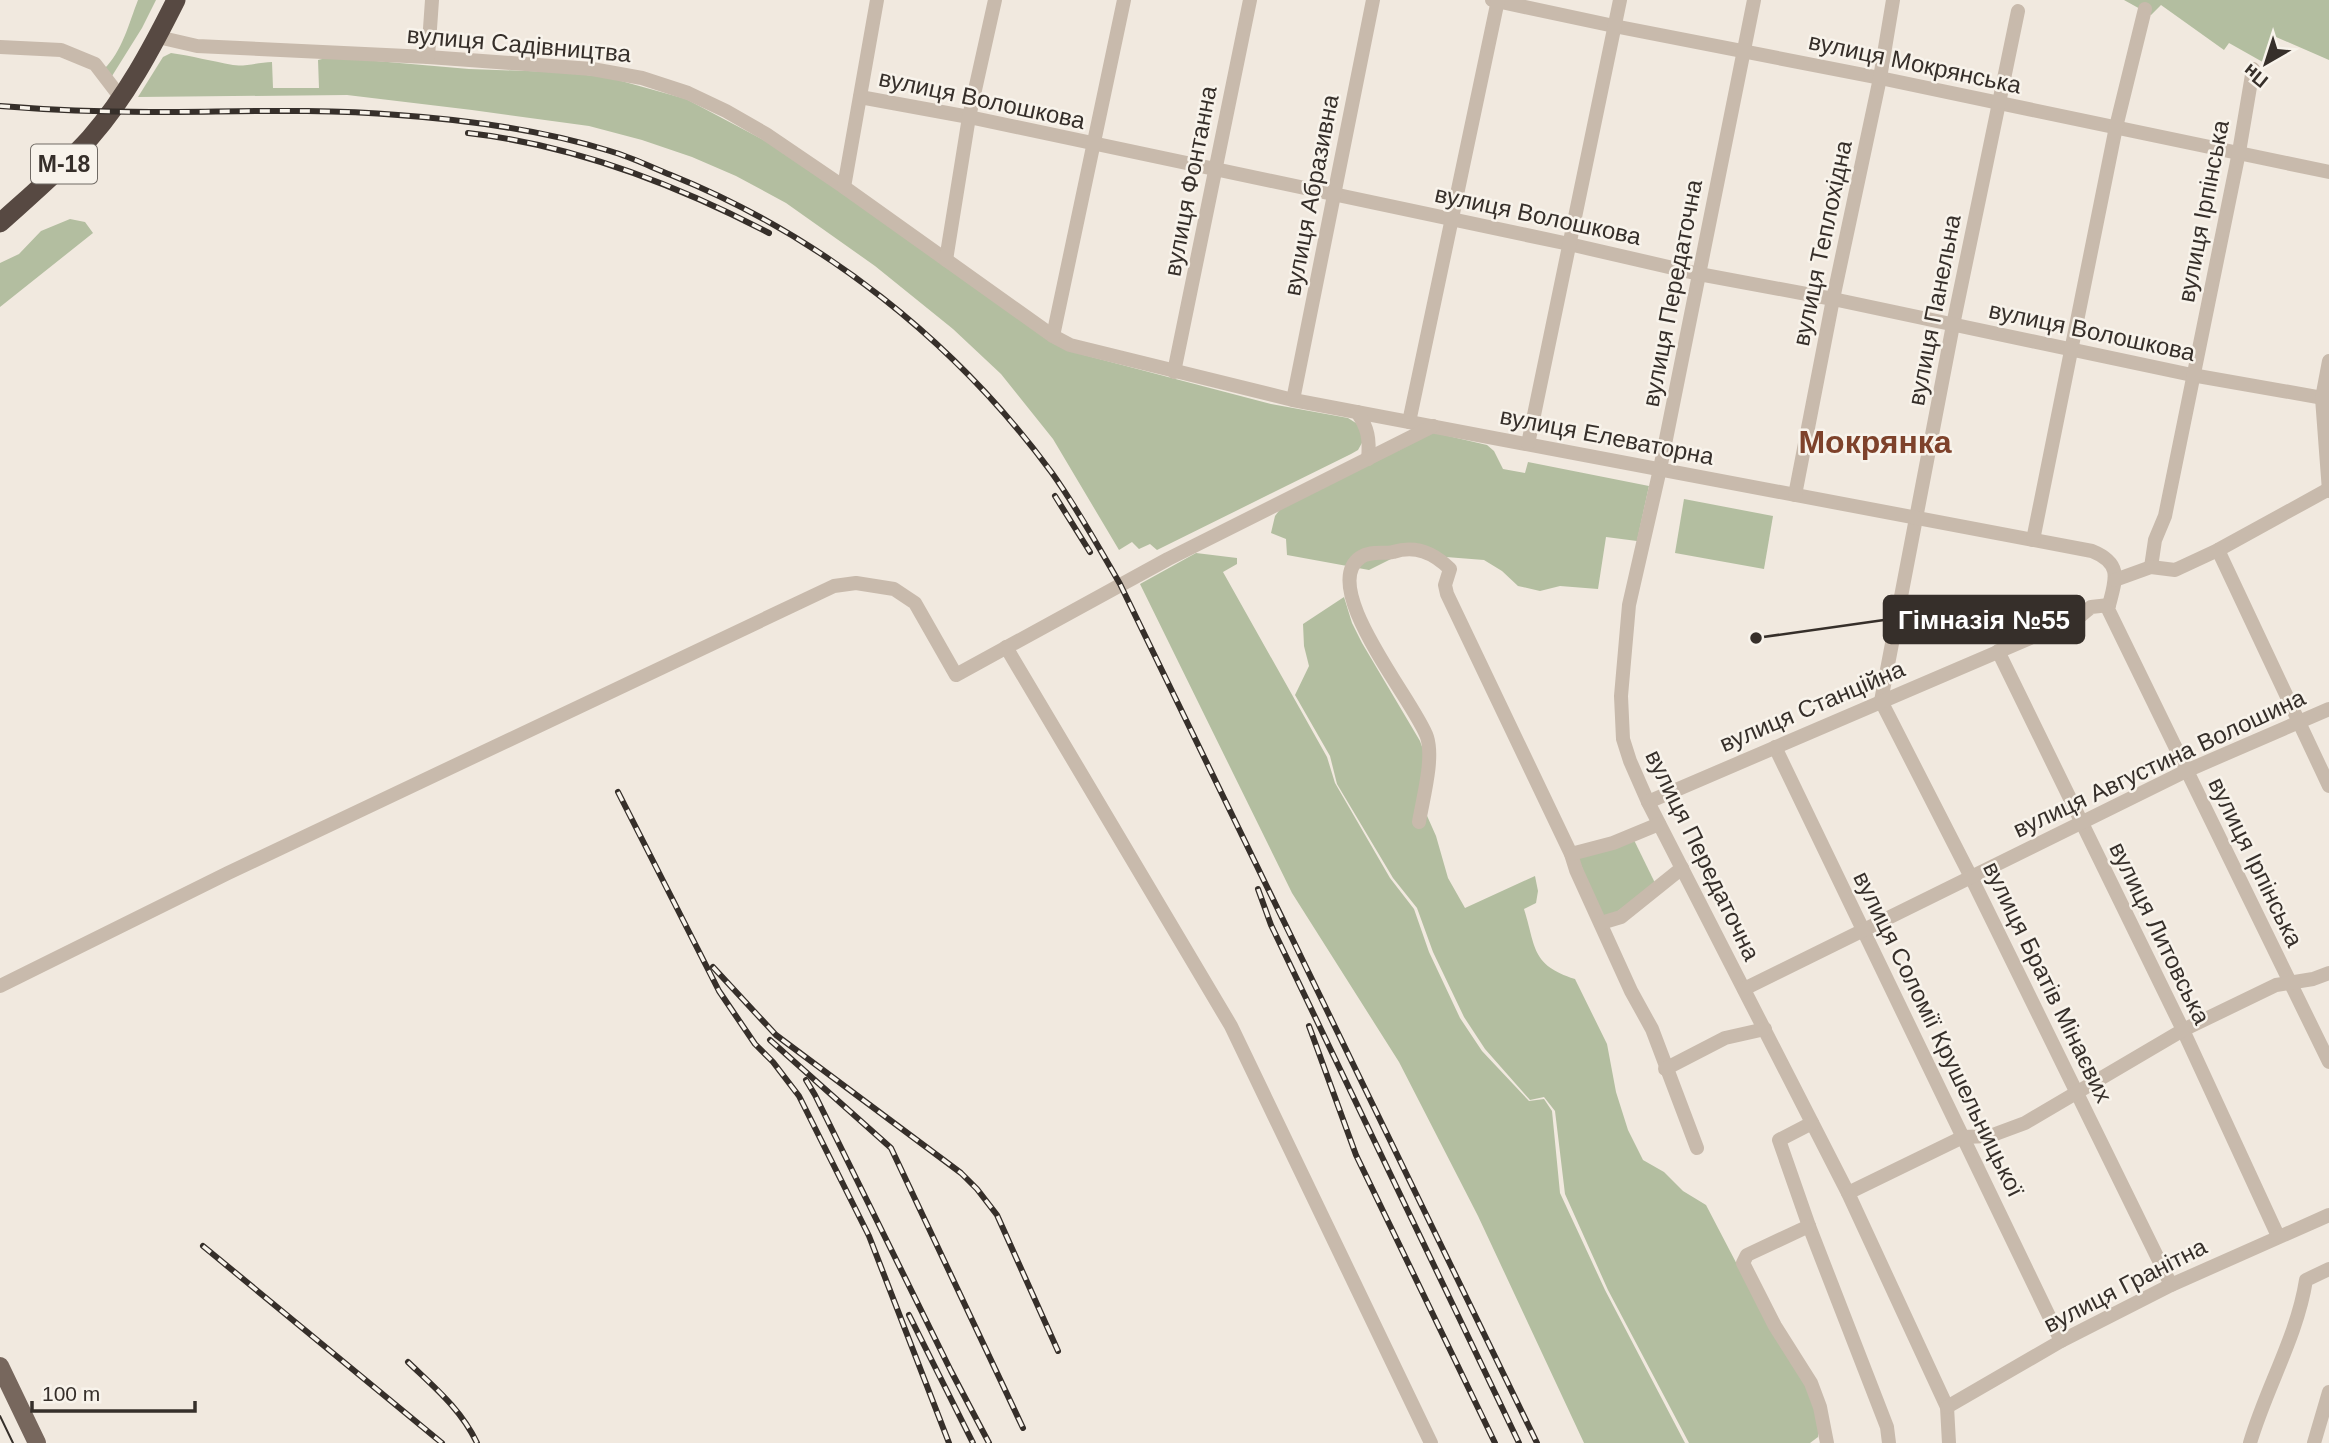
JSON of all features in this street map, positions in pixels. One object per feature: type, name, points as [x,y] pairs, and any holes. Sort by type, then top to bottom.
[{"type":"highway","name":"М-18","points":[[0,223],[90,138],[121,98],[158,37],[176,0]]},
{"type":"main road","points":[[0,1366],[37,1443]]},
{"type":"street","points":[[428,57],[432,0]]},
{"type":"street","points":[[844,187],[877,0]]},
{"type":"street","points":[[946,260],[970,117],[995,0]]},
{"type":"street","points":[[1053,336],[1124,0]]},
{"type":"street","name":"вулиця Фонтанна","points":[[1174,372],[1250,0]]},
{"type":"street","name":"вулиця Абразивна","points":[[1293,400],[1373,0]]},
{"type":"street","points":[[1409,422],[1453,220],[1496,0]]},
{"type":"street","name":"вулиця Мокрянська","points":[[1496,0],[2329,172]]},
{"type":"street","points":[[1528,444],[1620,0]]},
{"type":"street","name":"вулиця Передаточна","points":[[1754,0],[1660,469],[1629,605],[1621,696],[1623,738],[1629,761],[1648,802],[1848,1193],[1947,1407],[1949,1443]]},
{"type":"street","name":"вулиця Теплохідна","points":[[1795,495],[1833,299],[1881,78],[1893,0]]},
{"type":"street","points":[[2033,540],[2116,127],[2145,9]]},
{"type":"street","name":"вулиця Панельна","points":[[1881,701],[1953,325],[2018,11]]},
{"type":"street","name":"вулиця Садівництва","points":[[158,37],[197,46],[428,57],[592,69],[642,78],[688,93],[766,134],[1053,336]]},
{"type":"street","points":[[0,47],[61,50],[95,64],[121,98]]},
{"type":"street","name":"вулиця Ірпінська","points":[[2151,567],[2155,540],[2165,516],[2239,152],[2253,69]]},
{"type":"street","name":"вулиця Волошкова","points":[[860,97],[970,117],[1699,274],[2073,348],[2192,375],[2326,398]]},
{"type":"street","name":"вулиця Елеваторна","points":[[1053,336],[1070,345],[1293,400],[2092,551],[2106,557],[2114,567],[2115,580]]},
{"type":"street","points":[[2109,605],[2115,580],[2151,567],[2175,570],[2329,490],[2326,398],[2329,361]]},
{"type":"street","points":[[1357,412],[1366,424],[1370,437],[1368,458]]},
{"type":"street","points":[[0,986],[228,873],[834,586],[856,583],[894,589],[915,603],[956,675],[1138,574],[1433,426]]},
{"type":"street","points":[[1419,822],[1429,756],[1427,737],[1410,704],[1364,632],[1350,584],[1351,569],[1359,558],[1405,547],[1426,552],[1450,569],[1445,585],[1447,594],[1571,854],[1631,991],[1652,1029],[1697,1148]]},
{"type":"street","points":[[2218,550],[2329,786]]},
{"type":"street","name":"вулиця Ірпінська","points":[[2109,605],[2108,609],[2329,1062]]},
{"type":"street","name":"вулиця Станційна","points":[[1648,802],[2079,617],[2091,607],[2109,605]]},
{"type":"street","points":[[1006,647],[1231,1026],[1431,1443]]},
{"type":"street","name":"вулиця Литовська","points":[[1998,651],[2183,1030],[2278,1236]]},
{"type":"street","name":"вулиця Братів Мінаєвих","points":[[1881,701],[1971,877],[2171,1285]]},
{"type":"street","name":"вулиця Августина Волошина","points":[[1744,989],[2186,771],[2329,709]]},
{"type":"street","name":"вулиця Соломії Крушельницької","points":[[1775,747],[2061,1341]]},
{"type":"street","points":[[1571,854],[1613,843],[1659,824]]},
{"type":"street","points":[[1601,923],[1621,916],[1682,868]]},
{"type":"street","points":[[1848,1193],[1963,1137],[1990,1136],[2025,1123],[2183,1030],[2276,985],[2313,979],[2329,973]]},
{"type":"street","points":[[1665,1069],[1724,1038],[1765,1029]]},
{"type":"street","points":[[1812,1123],[1779,1140],[1809,1226],[1888,1427],[1889,1443]]},
{"type":"street","name":"вулиця Гранітна","points":[[1947,1407],[2061,1341],[2171,1285],[2329,1214]]},
{"type":"street","points":[[1809,1226],[1746,1255],[1743,1263],[1775,1326],[1811,1383],[1821,1407],[1827,1443]]},
{"type":"street","points":[[2250,1443],[2266,1395],[2298,1319],[2306,1280],[2329,1269]]},
{"type":"street","points":[[2314,1443],[2329,1392]]},
{"type":"green space","points":[[138,0],[156,0],[112,76],[104,69],[120,46]]},
{"type":"green space","points":[[2124,0],[2329,0],[2329,60],[2276,37],[2268,65],[2229,43],[2224,50],[2161,5],[2151,15]]},
{"type":"green space","points":[[171,53],[237,65],[272,62],[273,88],[319,88],[318,60],[330,57],[607,77],[686,99],[773,145],[1084,355],[1271,404],[1348,418],[1359,425],[1363,441],[1358,450],[1351,454],[1157,550],[1150,544],[1139,549],[1132,542],[1119,550],[1053,439],[1001,374],[953,329],[875,266],[786,203],[736,176],[692,157],[589,126],[472,110],[347,95],[138,97],[163,57]]},
{"type":"green space","points":[[70,219],[85,222],[93,233],[0,307],[0,263],[19,254],[41,231]]},
{"type":"green space","points":[[1431,432],[1487,445],[1494,451],[1503,469],[1525,473],[1528,462],[1649,486],[1637,541],[1606,537],[1598,589],[1560,586],[1540,591],[1518,586],[1502,571],[1484,560],[1446,557],[1436,551],[1395,557],[1369,570],[1287,555],[1286,539],[1271,533],[1275,516],[1284,504]]},
{"type":"green space","points":[[1684,499],[1773,516],[1764,569],[1675,553]]},
{"type":"green space","points":[[1196,553],[1237,558],[1237,564],[1223,572],[1327,757],[1335,783],[1390,878],[1414,909],[1429,952],[1460,1018],[1482,1051],[1529,1101],[1544,1099],[1552,1111],[1560,1193],[1605,1290],[1685,1443],[1584,1443],[1478,1216],[1399,1062],[1292,893],[1140,584]]},
{"type":"green space","points":[[1344,597],[1362,643],[1420,741],[1432,775],[1424,809],[1436,836],[1448,878],[1465,908],[1535,876],[1538,891],[1536,903],[1524,909],[1538,953],[1550,968],[1575,979],[1607,1044],[1616,1092],[1628,1130],[1643,1160],[1664,1172],[1683,1191],[1706,1205],[1742,1274],[1804,1380],[1819,1420],[1818,1437],[1810,1443],[1689,1443],[1608,1290],[1565,1194],[1555,1111],[1544,1097],[1530,1100],[1485,1049],[1464,1017],[1433,952],[1417,908],[1393,878],[1337,784],[1330,756],[1295,695],[1309,666],[1304,646],[1303,624]]},
{"type":"green space","points":[[1633,838],[1655,883],[1608,917],[1600,914],[1578,857]]},
{"type":"tram line","points":[[0,1416],[13,1443]]},
{"type":"railway","points":[[0,106],[112,112],[367,113],[478,123],[584,144],[626,156],[671,175],[727,200],[781,229],[882,297],[929,337],[973,379],[1052,473],[1079,513],[1120,584],[1537,1443]]},
{"type":"railway","points":[[468,133],[547,147],[623,169],[697,198],[769,233]]},
{"type":"railway","points":[[1055,496],[1090,552]]},
{"type":"railway","points":[[618,792],[719,991],[755,1044],[773,1062],[799,1096],[869,1236],[949,1443]]},
{"type":"railway","points":[[1258,889],[1271,925],[1519,1443]]},
{"type":"railway","points":[[713,967],[776,1035],[961,1173],[977,1189],[997,1215],[1058,1351]]},
{"type":"railway","points":[[1309,1026],[1356,1155],[1495,1443]]},
{"type":"railway","points":[[770,1040],[891,1148],[1023,1428]]},
{"type":"railway","points":[[806,1080],[989,1443]]},
{"type":"railway","points":[[203,1246],[442,1443]]},
{"type":"railway","points":[[909,1315],[973,1443]]},
{"type":"railway","points":[[408,1362],[455,1409],[477,1443]]},
{"type":"place","name":"Гімназія №55","points":[[1756,638]]},
{"type":"district","name":"Мокрянка","points":[[1875,442]]}]
